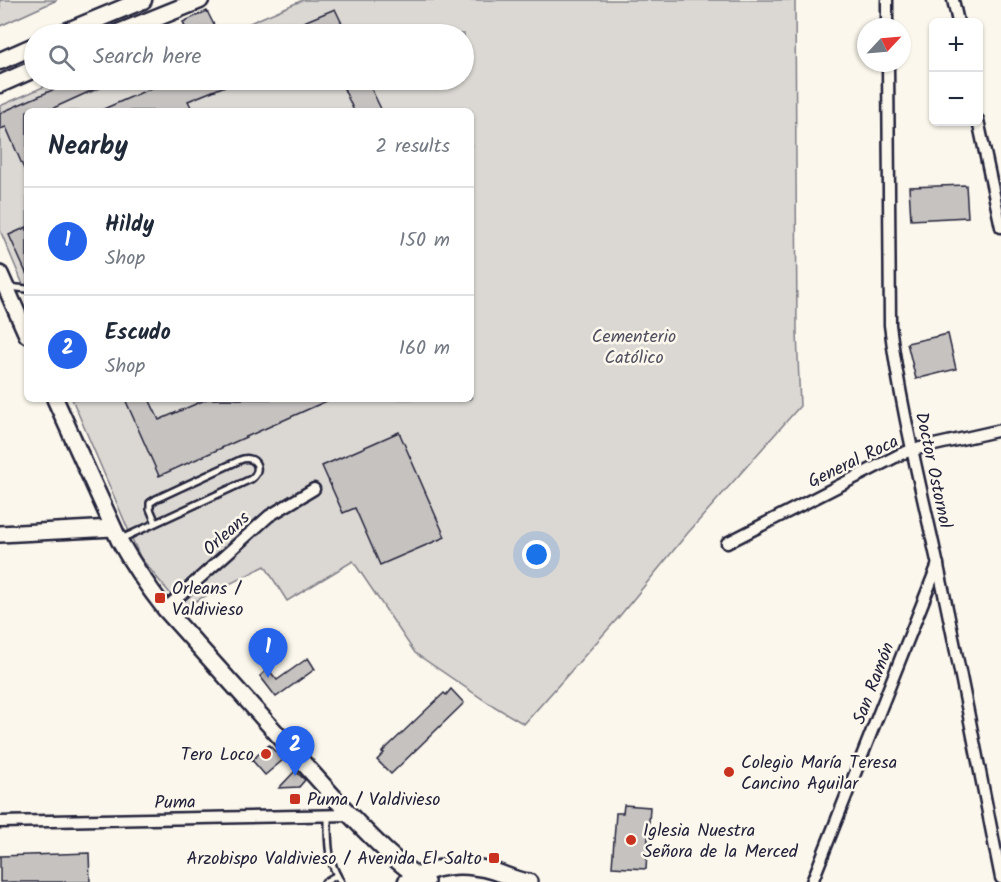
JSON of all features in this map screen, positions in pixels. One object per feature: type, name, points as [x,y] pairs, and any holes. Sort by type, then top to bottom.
[{"type":"main road","points":[[86,24],[143,0]]},
{"type":"main road","points":[[141,24],[200,0]]},
{"type":"main road","points":[[0,61],[24,50]]},
{"type":"main road","points":[[0,84],[24,73]]},
{"type":"main road","points":[[3,280],[24,328]]},
{"type":"main road","points":[[57,402],[116,534],[140,576],[165,609],[350,815],[417,880],[439,867],[467,866],[496,872],[516,881]]},
{"type":"main road","points":[[0,534],[116,534]]},
{"type":"street","points":[[887,0],[887,18]]},
{"type":"street","points":[[953,0],[957,18]]},
{"type":"street","name":"Doctor Ostornol","points":[[888,72],[890,325],[893,347],[912,450],[938,563],[1001,878]]},
{"type":"street","points":[[979,126],[1001,227]]},
{"type":"street","name":"General Roca","points":[[727,543],[901,454],[1001,430]]},
{"type":"street","name":"Orleans","points":[[165,609],[269,516],[314,489]]},
{"type":"street","name":"San Ramón","points":[[812,882],[938,563]]},
{"type":"street","name":"Puma","points":[[0,822],[350,815]]},
{"type":"lane","points":[[3,280],[24,288]]},
{"type":"lane","points":[[116,534],[156,523],[250,479],[258,470],[256,464],[252,459],[240,460],[156,499],[150,503],[156,523]]},
{"type":"lane","points":[[328,815],[328,851],[341,882]]},
{"type":"lane","points":[[325,882],[337,875]]},
{"type":"green space","points":[[0,0],[57,0],[0,26]]},
{"type":"green space","name":"Cementerio Católico","points":[[303,0],[795,0],[797,333],[800,406],[524,724],[415,653],[353,561],[287,601],[265,566],[182,608],[140,557],[73,402],[474,402],[474,108],[24,108],[24,287],[0,230],[0,106],[36,90],[85,90],[87,94],[96,90],[474,90],[474,24],[247,24]]},
{"type":"building","points":[[335,9],[342,24],[299,24]]},
{"type":"building","points":[[207,11],[214,24],[184,24],[183,22]]},
{"type":"building","points":[[52,90],[93,90],[54,108],[24,108],[24,169],[6,127],[0,129],[0,113]]},
{"type":"building","points":[[147,90],[215,90],[188,101],[192,108],[106,108]]},
{"type":"building","points":[[345,90],[372,90],[381,108],[353,108]]},
{"type":"building","points":[[966,185],[968,217],[911,220],[909,187]]},
{"type":"building","points":[[24,228],[24,268],[9,235]]},
{"type":"building","points":[[948,334],[956,369],[916,379],[907,343]]},
{"type":"building","points":[[126,402],[150,402],[159,420],[200,402],[324,402],[159,476]]},
{"type":"building","points":[[399,432],[445,537],[380,565],[355,508],[343,513],[322,466]]},
{"type":"building","points":[[308,658],[315,669],[276,697],[260,676],[268,669],[277,680]]},
{"type":"building","points":[[451,689],[464,703],[391,774],[377,760],[384,753],[382,752]]},
{"type":"building","points":[[269,745],[283,760],[265,775],[252,760]]},
{"type":"building","points":[[295,771],[305,780],[299,787],[279,788]]},
{"type":"building","name":"Iglesia Nuestra Señora de la Merced","points":[[624,805],[650,807],[646,869],[612,867],[616,813],[623,813]]},
{"type":"building","points":[[89,853],[90,882],[0,882],[0,856]]},
{"type":"place","name":"Orleans / Valdivieso","points":[[160,598]]},
{"type":"place","name":"Hildy","points":[[268,678]]},
{"type":"place","name":"Tero Loco","points":[[266,754]]},
{"type":"place","name":"Colegio María Teresa Cancino Aguilar","points":[[729,772]]},
{"type":"place","name":"Escudo","points":[[295,776]]},
{"type":"place","name":"Puma / Valdivieso","points":[[295,799]]},
{"type":"place","name":"Iglesia Nuestra Señora de la Merced","points":[[631,840]]},
{"type":"place","name":"Arzobispo Valdivieso / Avenida El Salto","points":[[494,858]]}]
